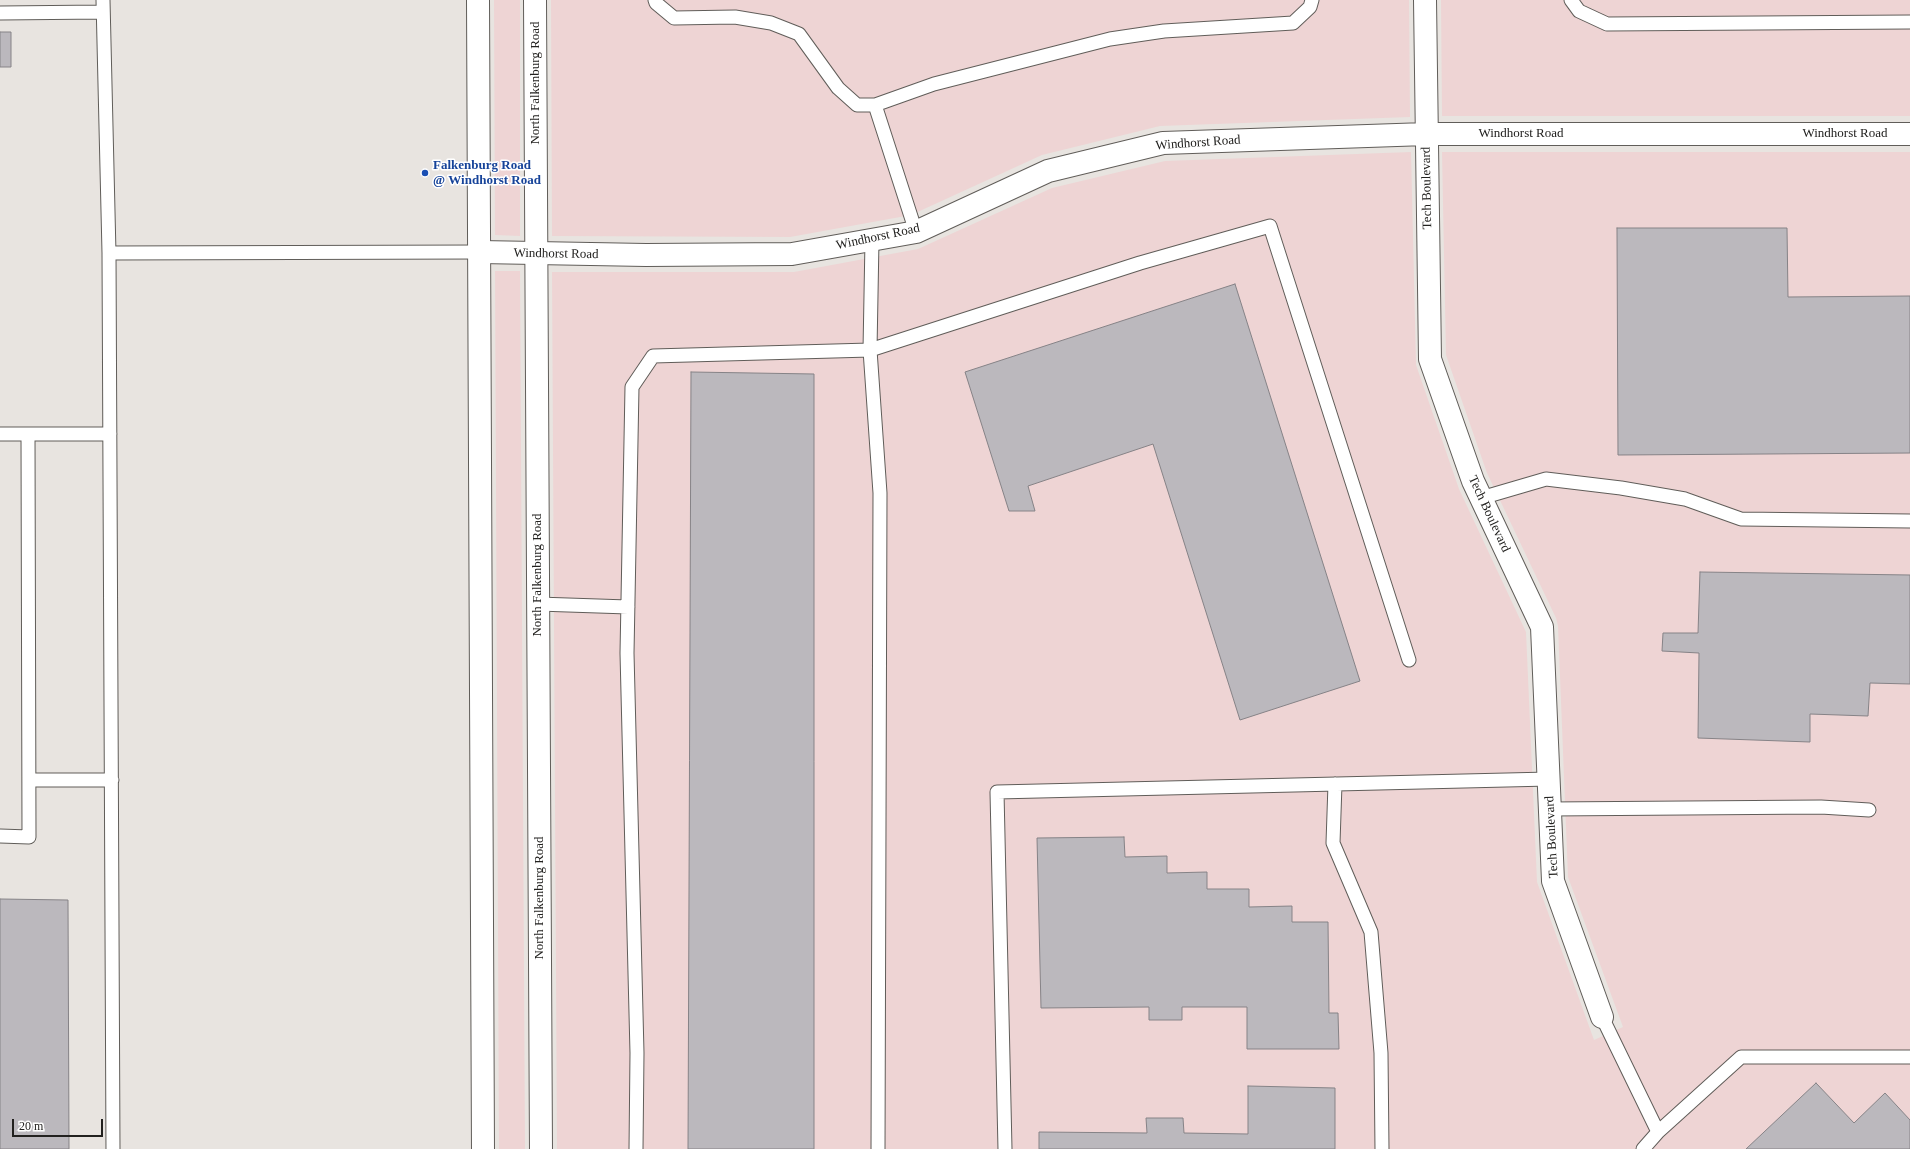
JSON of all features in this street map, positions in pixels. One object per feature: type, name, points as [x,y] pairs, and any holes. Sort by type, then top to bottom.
[{"type":"street","points":[[478,0],[483,1149]]},
{"type":"street","name":"North Falkenburg Road","points":[[535,0],[541,1149]]},
{"type":"street","name":"Tech Boulevard","points":[[1425,0],[1430,359],[1472,481],[1542,627],[1553,880],[1602,1017]]},
{"type":"street","name":"Windhorst Road","points":[[480,252],[792,254],[916,232],[1048,171],[1163,143],[1426,134],[1910,134]]},
{"type":"lane","points":[[654,0],[674,18],[735,16],[771,23],[799,34],[816,55],[838,88],[857,105],[874,105],[934,84],[1110,39],[1164,31],[1294,23],[1310,7],[1312,0]]},
{"type":"lane","points":[[1571,0],[1580,11],[1607,24],[1910,22]]},
{"type":"lane","points":[[0,13],[103,6],[109,253],[114,1149]]},
{"type":"lane","points":[[874,105],[916,232]]},
{"type":"lane","points":[[636,1149],[637,1053],[627,653],[632,387],[653,356],[870,350],[1140,262],[1270,226],[1409,660]]},
{"type":"lane","points":[[872,240],[870,350],[880,493],[878,1149]]},
{"type":"lane","points":[[109,253],[480,252]]},
{"type":"lane","points":[[0,434],[110,434]]},
{"type":"lane","points":[[0,836],[30,837],[28,434]]},
{"type":"lane","points":[[1481,498],[1546,479],[1621,488],[1685,499],[1741,519],[1910,521]]},
{"type":"lane","points":[[538,604],[628,607]]},
{"type":"lane","points":[[1005,1149],[997,792],[1549,779]]},
{"type":"lane","points":[[29,780],[112,780]]},
{"type":"lane","points":[[1335,784],[1333,843],[1371,932],[1381,1054],[1382,1149]]},
{"type":"lane","points":[[1550,810],[1821,807],[1869,810]]},
{"type":"lane","points":[[1602,1017],[1658,1132]]},
{"type":"lane","points":[[1643,1149],[1658,1132],[1741,1057],[1910,1057]]},
{"type":"shaded area","points":[[494,0],[520,0],[520,236],[495,235]]},
{"type":"shaded area","points":[[551,0],[1409,0],[1410,117],[1160,126],[1042,155],[911,215],[790,237],[552,236]]},
{"type":"shaded area","points":[[1441,0],[1910,0],[1910,116],[1442,116]]},
{"type":"shaded area","points":[[1411,152],[1416,365],[1459,489],[1526,632],[1537,882],[1594,1040],[1623,1027],[1568,877],[1558,626],[1556,618],[1487,473],[1446,355],[1442,152],[1910,152],[1910,1149],[557,1149],[552,272],[794,272],[918,249],[1052,188],[1165,161]]},
{"type":"shaded area","points":[[495,271],[520,271],[525,1149],[499,1149]]},
{"type":"building","points":[[0,32],[11,32],[11,67],[0,67]]},
{"type":"building","points":[[1617,228],[1787,228],[1788,297],[1910,296],[1910,453],[1618,455]]},
{"type":"building","points":[[1235,284],[1360,681],[1240,720],[1153,444],[1028,486],[1035,511],[1009,511],[965,372]]},
{"type":"building","points":[[691,372],[814,374],[814,1149],[688,1149]]},
{"type":"building","points":[[1700,572],[1910,575],[1910,684],[1870,683],[1868,716],[1810,714],[1810,742],[1698,738],[1699,653],[1662,651],[1663,633],[1698,633]]},
{"type":"building","points":[[1124,837],[1125,857],[1167,856],[1167,873],[1207,872],[1207,889],[1249,889],[1249,907],[1292,906],[1292,922],[1328,922],[1329,1013],[1338,1013],[1339,1049],[1247,1049],[1247,1007],[1182,1007],[1182,1020],[1149,1020],[1149,1007],[1041,1008],[1037,838]]},
{"type":"building","points":[[0,899],[68,900],[69,1149],[0,1149]]},
{"type":"building","points":[[1816,1083],[1854,1123],[1885,1093],[1910,1120],[1910,1149],[1746,1149]]},
{"type":"building","points":[[1248,1086],[1335,1088],[1335,1149],[1039,1149],[1039,1132],[1147,1133],[1146,1118],[1183,1118],[1184,1133],[1248,1134]]},
{"type":"place","name":"Falkenburg Road @ Windhorst Road","points":[[425,173]]}]
